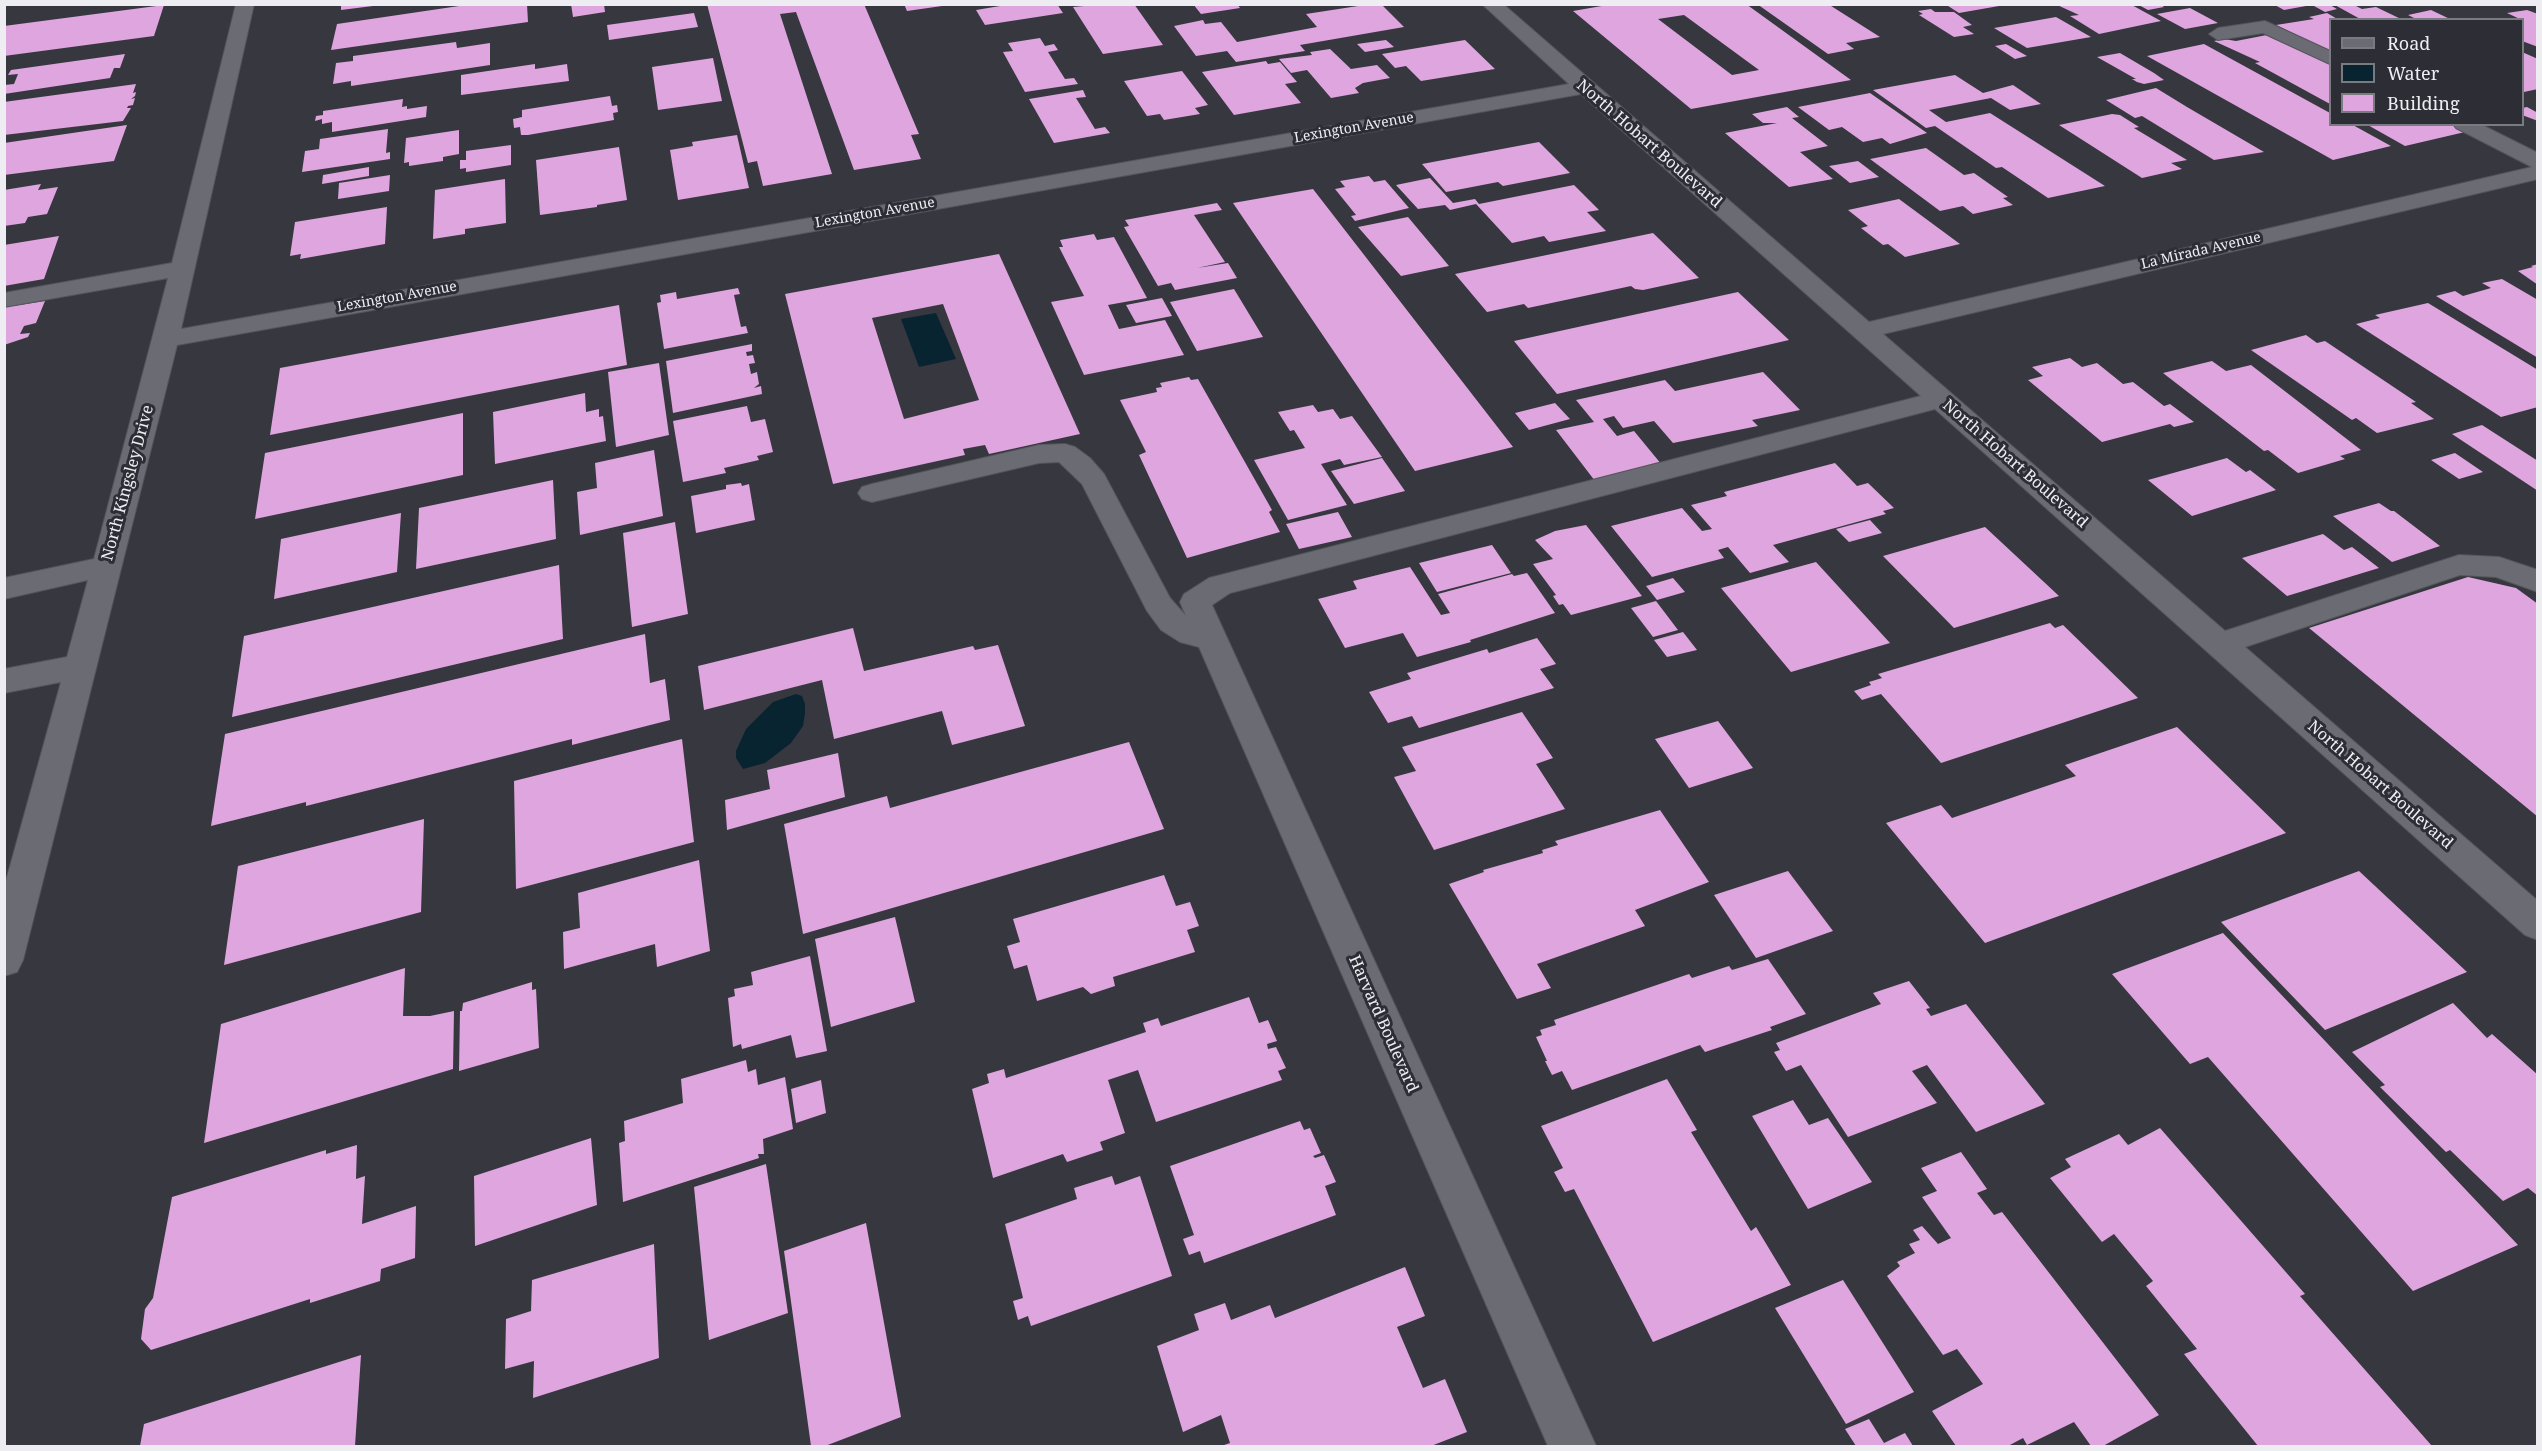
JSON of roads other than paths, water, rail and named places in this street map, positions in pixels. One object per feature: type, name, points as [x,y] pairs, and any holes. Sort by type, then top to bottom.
[{"type":"street","name":"North Kingsley Drive","points":[[4,960],[166,339],[245,4]]},
{"type":"street","name":"North Hobart Boulevard","points":[[1491,4],[2538,924]]},
{"type":"street","points":[[2218,34],[2265,27],[2329,57]]},
{"type":"street","name":"Lexington Avenue","points":[[166,339],[1584,87]]},
{"type":"street","points":[[2467,126],[2538,162]]},
{"type":"street","name":"La Mirada Avenue","points":[[1864,331],[2538,172]]},
{"type":"street","points":[[4,300],[181,269]]},
{"type":"street","name":"Harvard Boulevard","points":[[1572,1446],[1195,602],[1220,585],[1942,399]]},
{"type":"street","points":[[872,493],[1040,454],[1065,453],[1080,464],[1094,480],[1158,603],[1172,622],[1191,634],[1211,638]]},
{"type":"street","points":[[2220,644],[2459,565],[2499,567],[2538,582]]},
{"type":"street","points":[[4,589],[106,566]]},
{"type":"street","points":[[4,681],[81,666]]},
{"type":"water","points":[[936,313],[956,359],[919,367],[901,319]]},
{"type":"water","points":[[796,694],[802,696],[805,713],[803,726],[791,743],[765,763],[743,769],[736,758],[736,751],[746,729],[773,702]]}]
